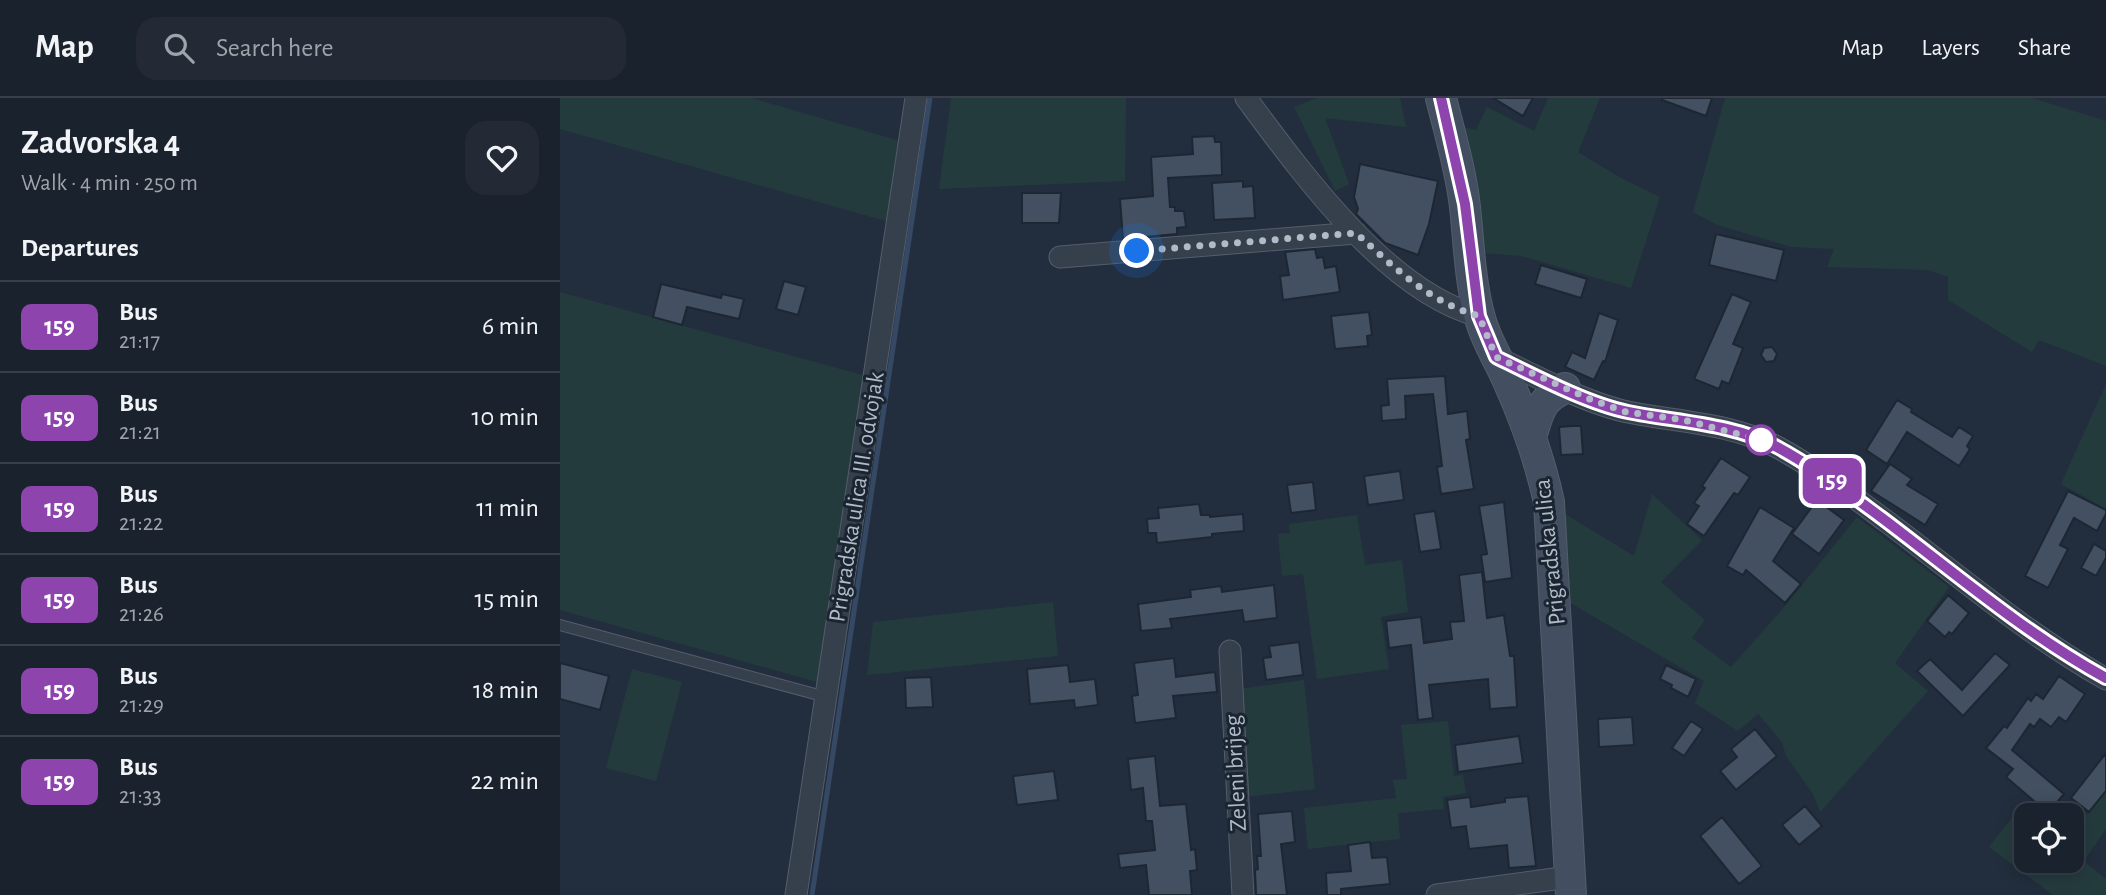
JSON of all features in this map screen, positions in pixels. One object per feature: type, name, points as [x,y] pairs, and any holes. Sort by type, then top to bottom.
[{"type":"main road","name":"Prigradska ulica","points":[[1441,98],[1465,204],[1479,316],[1531,437],[1549,502],[1570,886]]},
{"type":"main road","points":[[1531,437],[1542,404],[1553,393],[1565,388]]},
{"type":"street","name":"Prigradska ulica III. odvojak","points":[[796,895],[916,98]]},
{"type":"street","points":[[1246,98],[1314,188],[1356,233],[1438,300],[1460,311],[1479,316]]},
{"type":"street","points":[[1060,257],[1356,233]]},
{"type":"street","points":[[1496,357],[1626,412],[1732,430],[1776,447],[1846,490],[2004,610],[2078,663],[2106,678]]},
{"type":"street","name":"Zeleni brijeg","points":[[1230,651],[1243,895]]},
{"type":"street","points":[[1437,895],[1570,886]]},
{"type":"lane","points":[[560,625],[826,697]]},
{"type":"green space","points":[[560,98],[752,98],[900,141],[889,222],[560,129]]},
{"type":"green space","points":[[951,98],[1126,98],[1125,181],[939,189]]},
{"type":"green space","points":[[1317,98],[1400,98],[1406,127],[1325,118],[1349,184],[1335,191],[1294,107]]},
{"type":"green space","points":[[1548,98],[1600,98],[1578,152],[1621,178],[1660,197],[1631,288],[1521,256],[1484,253],[1458,126],[1476,130],[1487,107],[1534,131]]},
{"type":"green space","points":[[1725,98],[2032,98],[2106,121],[2106,366],[2039,340],[2032,352],[1948,300],[1948,277],[1928,270],[1827,267],[1834,249],[1792,247],[1717,225],[1693,212]]},
{"type":"green space","points":[[560,292],[866,376],[817,682],[560,610]]},
{"type":"green space","points":[[2106,384],[2106,509],[2061,484]]},
{"type":"green space","points":[[1652,494],[1702,540],[1661,582],[1705,620],[1692,638],[1731,667],[1781,611],[1857,517],[1949,587],[1895,663],[1928,691],[1820,812],[1813,794],[1786,756],[1782,742],[1758,714],[1738,731],[1695,703],[1704,681],[1567,601],[1565,514],[1634,556]]},
{"type":"green space","points":[[1357,515],[1365,565],[1402,560],[1408,612],[1381,617],[1389,669],[1317,679],[1303,574],[1282,576],[1278,534],[1290,533],[1289,524]]},
{"type":"green space","points":[[1053,602],[1058,656],[867,675],[873,622]]},
{"type":"green space","points":[[632,669],[682,682],[656,781],[606,768]]},
{"type":"green space","points":[[1304,680],[1315,789],[1245,797],[1239,689]]},
{"type":"green space","points":[[1448,721],[1454,776],[1463,775],[1466,793],[1443,797],[1444,809],[1398,813],[1400,839],[1308,849],[1304,808],[1396,798],[1393,780],[1407,779],[1401,725]]},
{"type":"green space","points":[[2106,791],[2106,829],[2084,861],[2084,818]]},
{"type":"green space","points":[[2014,815],[2014,866],[1989,847]]},
{"type":"green space","points":[[2084,861],[2106,879],[2106,895],[2053,895],[2024,873],[2084,873]]},
{"type":"building","points":[[1493,98],[1533,98],[1523,116]]},
{"type":"building","points":[[1662,98],[1712,98],[1706,116]]},
{"type":"building","points":[[1214,136],[1215,142],[1221,142],[1222,175],[1168,178],[1170,207],[1175,207],[1175,211],[1184,211],[1186,227],[1177,228],[1177,234],[1123,239],[1120,199],[1153,196],[1151,157],[1193,154],[1192,137]]},
{"type":"building","points":[[1360,164],[1438,181],[1429,224],[1418,255],[1385,243],[1356,214],[1358,209],[1354,197]]},
{"type":"building","points":[[1243,181],[1243,187],[1253,186],[1255,218],[1214,220],[1212,183]]},
{"type":"building","points":[[1022,193],[1061,193],[1059,223],[1022,223]]},
{"type":"building","points":[[1716,234],[1784,250],[1776,281],[1709,265]]},
{"type":"building","points":[[1315,249],[1317,258],[1323,257],[1325,268],[1336,266],[1340,292],[1283,300],[1280,276],[1289,275],[1285,252]]},
{"type":"building","points":[[1541,265],[1587,279],[1581,298],[1535,284]]},
{"type":"building","points":[[784,281],[806,287],[798,315],[776,309]]},
{"type":"building","points":[[661,284],[721,298],[722,294],[744,299],[739,319],[687,307],[682,325],[653,317]]},
{"type":"building","points":[[1732,294],[1751,302],[1733,344],[1743,348],[1729,384],[1722,381],[1719,389],[1694,379]]},
{"type":"building","points":[[1369,312],[1372,335],[1367,336],[1368,346],[1335,349],[1331,316]]},
{"type":"building","points":[[1599,313],[1618,320],[1605,362],[1603,361],[1594,380],[1565,367],[1572,352],[1585,358]]},
{"type":"building","points":[[1772,347],[1777,354],[1774,361],[1766,362],[1761,355],[1764,348]]},
{"type":"building","points":[[1445,376],[1448,414],[1467,411],[1470,439],[1466,440],[1474,489],[1441,494],[1437,467],[1442,466],[1433,394],[1405,396],[1406,419],[1382,421],[1381,406],[1389,405],[1387,379]]},
{"type":"building","points":[[1897,400],[1912,409],[1911,412],[1952,437],[1959,427],[1973,436],[1967,446],[1970,449],[1959,466],[1907,432],[1887,464],[1866,450]]},
{"type":"building","points":[[1581,426],[1583,454],[1561,455],[1559,427]]},
{"type":"building","points":[[1721,458],[1750,477],[1738,495],[1734,493],[1704,536],[1687,524],[1699,506],[1694,503],[1705,488],[1702,486]]},
{"type":"building","points":[[1890,464],[1912,479],[1907,485],[1938,504],[1925,525],[1871,491]]},
{"type":"building","points":[[1400,471],[1404,500],[1368,505],[1364,476]]},
{"type":"building","points":[[1313,482],[1316,510],[1291,513],[1287,485]]},
{"type":"building","points":[[2068,491],[2106,510],[2106,514],[2097,531],[2074,518],[2060,545],[2068,549],[2048,588],[2025,576]]},
{"type":"building","points":[[1817,500],[1844,520],[1819,554],[1792,534]]},
{"type":"building","points":[[1504,502],[1512,578],[1485,582],[1481,555],[1487,554],[1479,506]]},
{"type":"building","points":[[1199,504],[1201,515],[1210,517],[1243,514],[1244,531],[1157,543],[1156,533],[1148,533],[1147,519],[1159,518],[1158,508]]},
{"type":"building","points":[[1760,507],[1794,528],[1773,561],[1801,584],[1785,603],[1746,570],[1743,575],[1727,566]]},
{"type":"building","points":[[1435,511],[1441,549],[1420,552],[1414,514]]},
{"type":"building","points":[[2094,544],[2106,551],[2106,558],[2096,576],[2081,568]]},
{"type":"building","points":[[1482,572],[1487,618],[1504,615],[1510,656],[1514,656],[1517,707],[1490,709],[1488,679],[1429,685],[1433,718],[1418,720],[1411,645],[1389,648],[1386,621],[1421,617],[1424,643],[1452,639],[1450,622],[1464,621],[1459,575]]},
{"type":"building","points":[[1274,585],[1277,618],[1244,622],[1242,610],[1170,619],[1172,628],[1141,631],[1138,604],[1191,597],[1190,590],[1221,586],[1222,592]]},
{"type":"building","points":[[1948,595],[1969,613],[1952,634],[1949,632],[1945,637],[1927,621]]},
{"type":"building","points":[[1299,642],[1303,675],[1266,680],[1263,658],[1271,657],[1269,646]]},
{"type":"building","points":[[1995,653],[2010,665],[1963,716],[1917,671],[1930,659],[1962,690]]},
{"type":"building","points":[[1174,658],[1176,677],[1215,672],[1217,692],[1173,696],[1176,718],[1135,723],[1132,696],[1138,695],[1134,663]]},
{"type":"building","points":[[560,663],[609,676],[600,710],[560,699]]},
{"type":"building","points":[[1068,665],[1070,682],[1095,679],[1098,705],[1075,708],[1074,700],[1030,704],[1027,669]]},
{"type":"building","points":[[1666,665],[1696,679],[1688,697],[1660,679]]},
{"type":"building","points":[[2059,676],[2085,694],[2066,722],[2059,717],[2051,727],[2040,719],[2034,727],[2030,724],[2012,750],[2064,794],[2056,803],[2036,803],[2006,777],[2013,769],[1986,748],[2004,726],[2007,728],[2028,698],[2031,701],[2036,694],[2043,699]]},
{"type":"building","points":[[931,677],[933,707],[906,708],[905,678]]},
{"type":"building","points":[[1632,717],[1634,745],[1599,747],[1598,719]]},
{"type":"building","points":[[1691,721],[1703,729],[1684,756],[1672,748]]},
{"type":"building","points":[[1755,729],[1777,756],[1736,790],[1720,771],[1737,757],[1731,749]]},
{"type":"building","points":[[1519,736],[1523,763],[1458,772],[1455,745]]},
{"type":"building","points":[[2106,753],[2106,791],[2089,812],[2084,808],[2084,803],[2077,803],[2071,798]]},
{"type":"building","points":[[1155,756],[1160,806],[1186,804],[1191,850],[1195,849],[1197,870],[1190,871],[1192,895],[1149,895],[1146,865],[1120,868],[1118,854],[1155,850],[1152,821],[1146,821],[1143,788],[1131,790],[1128,759]]},
{"type":"building","points":[[1054,771],[1058,800],[1017,805],[1013,776]]},
{"type":"building","points":[[1528,796],[1536,866],[1509,868],[1507,845],[1469,849],[1466,826],[1451,828],[1447,800],[1470,797],[1471,807],[1505,802],[1505,798]]},
{"type":"building","points":[[1805,806],[1822,826],[1799,845],[1782,825]]},
{"type":"building","points":[[1292,811],[1295,842],[1281,844],[1287,895],[1256,895],[1255,870],[1258,869],[1257,856],[1261,856],[1258,814]]},
{"type":"building","points":[[1722,817],[1762,866],[1739,884],[1700,836]]},
{"type":"building","points":[[1370,842],[1372,858],[1387,857],[1390,884],[1341,889],[1341,895],[1327,895],[1326,873],[1351,871],[1348,845]]},
{"type":"waterway","points":[[812,895],[930,98]]},
{"type":"bus line","name":"159","points":[[1441,98],[1465,204],[1479,316],[1496,357],[1592,400],[1626,412],[1732,430],[1776,447],[1846,490],[2004,610],[2078,663],[2106,678]]},
{"type":"route","points":[[1137,251],[1356,233],[1438,300],[1460,311],[1479,316],[1496,357],[1592,400],[1626,412],[1684,420],[1732,430],[1761,440]]}]
